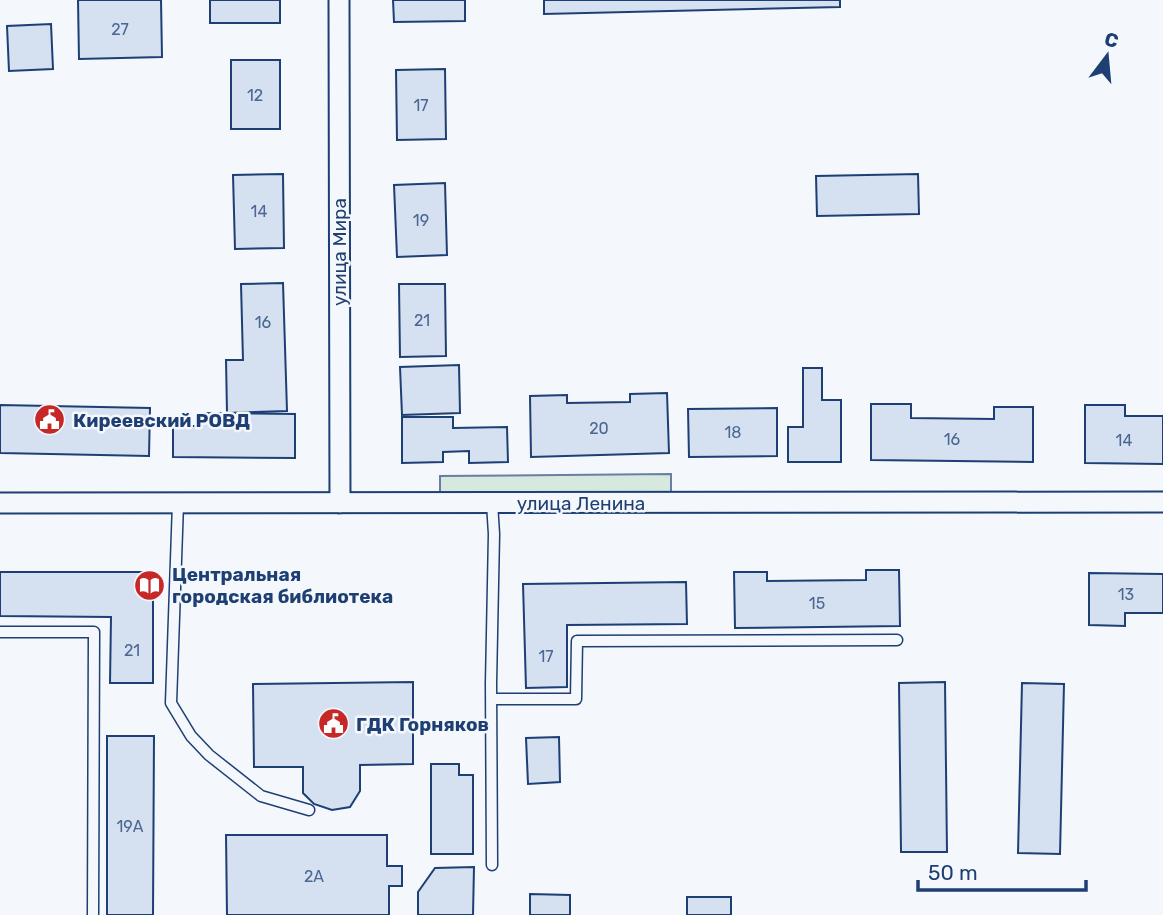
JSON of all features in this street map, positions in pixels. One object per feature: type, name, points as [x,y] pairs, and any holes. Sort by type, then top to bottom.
[{"type":"street","name":"улица Мира","points":[[339,0],[340,503]]},
{"type":"street","name":"улица Ленина","points":[[0,503],[1163,502]]},
{"type":"lane","points":[[178,503],[171,703],[191,736],[261,796],[309,810]]},
{"type":"lane","points":[[492,503],[492,865]]},
{"type":"lane","points":[[0,632],[94,632],[93,915]]},
{"type":"lane","points":[[491,699],[576,699],[577,641],[897,640]]},
{"type":"shaded area","points":[[671,474],[671,492],[663,493],[440,493],[440,476]]},
{"type":"building","points":[[78,0],[161,0],[162,57],[79,59]]},
{"type":"building","points":[[210,0],[280,0],[280,23],[210,23]]},
{"type":"building","points":[[393,0],[465,0],[465,21],[394,22]]},
{"type":"building","points":[[544,0],[840,0],[840,7],[544,14]]},
{"type":"building","points":[[51,24],[53,69],[9,71],[7,26]]},
{"type":"building","points":[[231,60],[280,60],[280,129],[231,129]]},
{"type":"building","points":[[445,69],[446,139],[397,140],[396,70]]},
{"type":"building","points":[[283,174],[284,248],[235,249],[233,175]]},
{"type":"building","points":[[918,174],[919,214],[817,216],[816,176]]},
{"type":"building","points":[[445,183],[447,255],[397,257],[394,185]]},
{"type":"building","points":[[283,283],[287,411],[227,413],[226,360],[243,360],[241,284]]},
{"type":"building","points":[[399,284],[445,284],[446,356],[400,357]]},
{"type":"building","points":[[459,365],[460,413],[402,415],[400,367]]},
{"type":"building","points":[[803,368],[822,368],[822,400],[841,400],[841,462],[788,462],[788,427],[803,427]]},
{"type":"building","points":[[667,393],[669,453],[531,457],[530,396],[567,395],[567,403],[630,402],[630,394]]},
{"type":"building","points":[[871,404],[911,404],[911,418],[994,419],[994,407],[1033,407],[1033,462],[871,460]]},
{"type":"building","points":[[0,405],[150,408],[149,456],[0,453]]},
{"type":"building","points":[[1085,405],[1125,405],[1125,416],[1163,416],[1163,464],[1085,463]]},
{"type":"building","points":[[777,408],[777,456],[689,457],[688,409]]},
{"type":"building","points":[[198,413],[295,414],[295,458],[173,457],[173,426],[198,426]]},
{"type":"building","points":[[402,417],[453,417],[453,428],[507,427],[508,462],[469,463],[469,451],[443,452],[443,462],[402,463]]},
{"type":"building","points":[[866,570],[899,570],[900,626],[735,628],[734,572],[767,572],[767,581],[866,580]]},
{"type":"building","points":[[0,572],[153,572],[153,683],[110,683],[111,617],[0,616]]},
{"type":"building","points":[[1089,573],[1163,574],[1163,613],[1125,613],[1125,626],[1089,625]]},
{"type":"building","points":[[686,582],[687,624],[567,625],[567,687],[526,688],[523,584]]},
{"type":"building","name":"ГДК Горняков","points":[[413,682],[413,764],[360,765],[360,791],[350,807],[332,810],[314,804],[303,793],[303,767],[254,767],[253,684]]},
{"type":"building","points":[[945,682],[947,852],[901,852],[899,683]]},
{"type":"building","points":[[1022,683],[1064,684],[1060,854],[1018,853]]},
{"type":"building","points":[[107,736],[154,736],[153,915],[107,915]]},
{"type":"building","points":[[559,737],[560,782],[528,784],[526,738]]},
{"type":"building","points":[[431,764],[459,764],[459,775],[473,775],[473,854],[431,854]]},
{"type":"building","points":[[226,835],[387,835],[387,866],[402,866],[402,886],[389,886],[389,915],[227,915]]},
{"type":"building","points":[[474,867],[473,915],[418,915],[418,892],[435,868]]},
{"type":"building","points":[[530,894],[570,895],[570,915],[530,915]]},
{"type":"building","points":[[687,897],[731,897],[731,915],[687,915]]},
{"type":"place","name":"Киреевский РОВД","points":[[50,420]]},
{"type":"place","name":"Центральная городская библиотека","points":[[149,585]]},
{"type":"place","name":"ГДК Горняков","points":[[333,724]]}]
